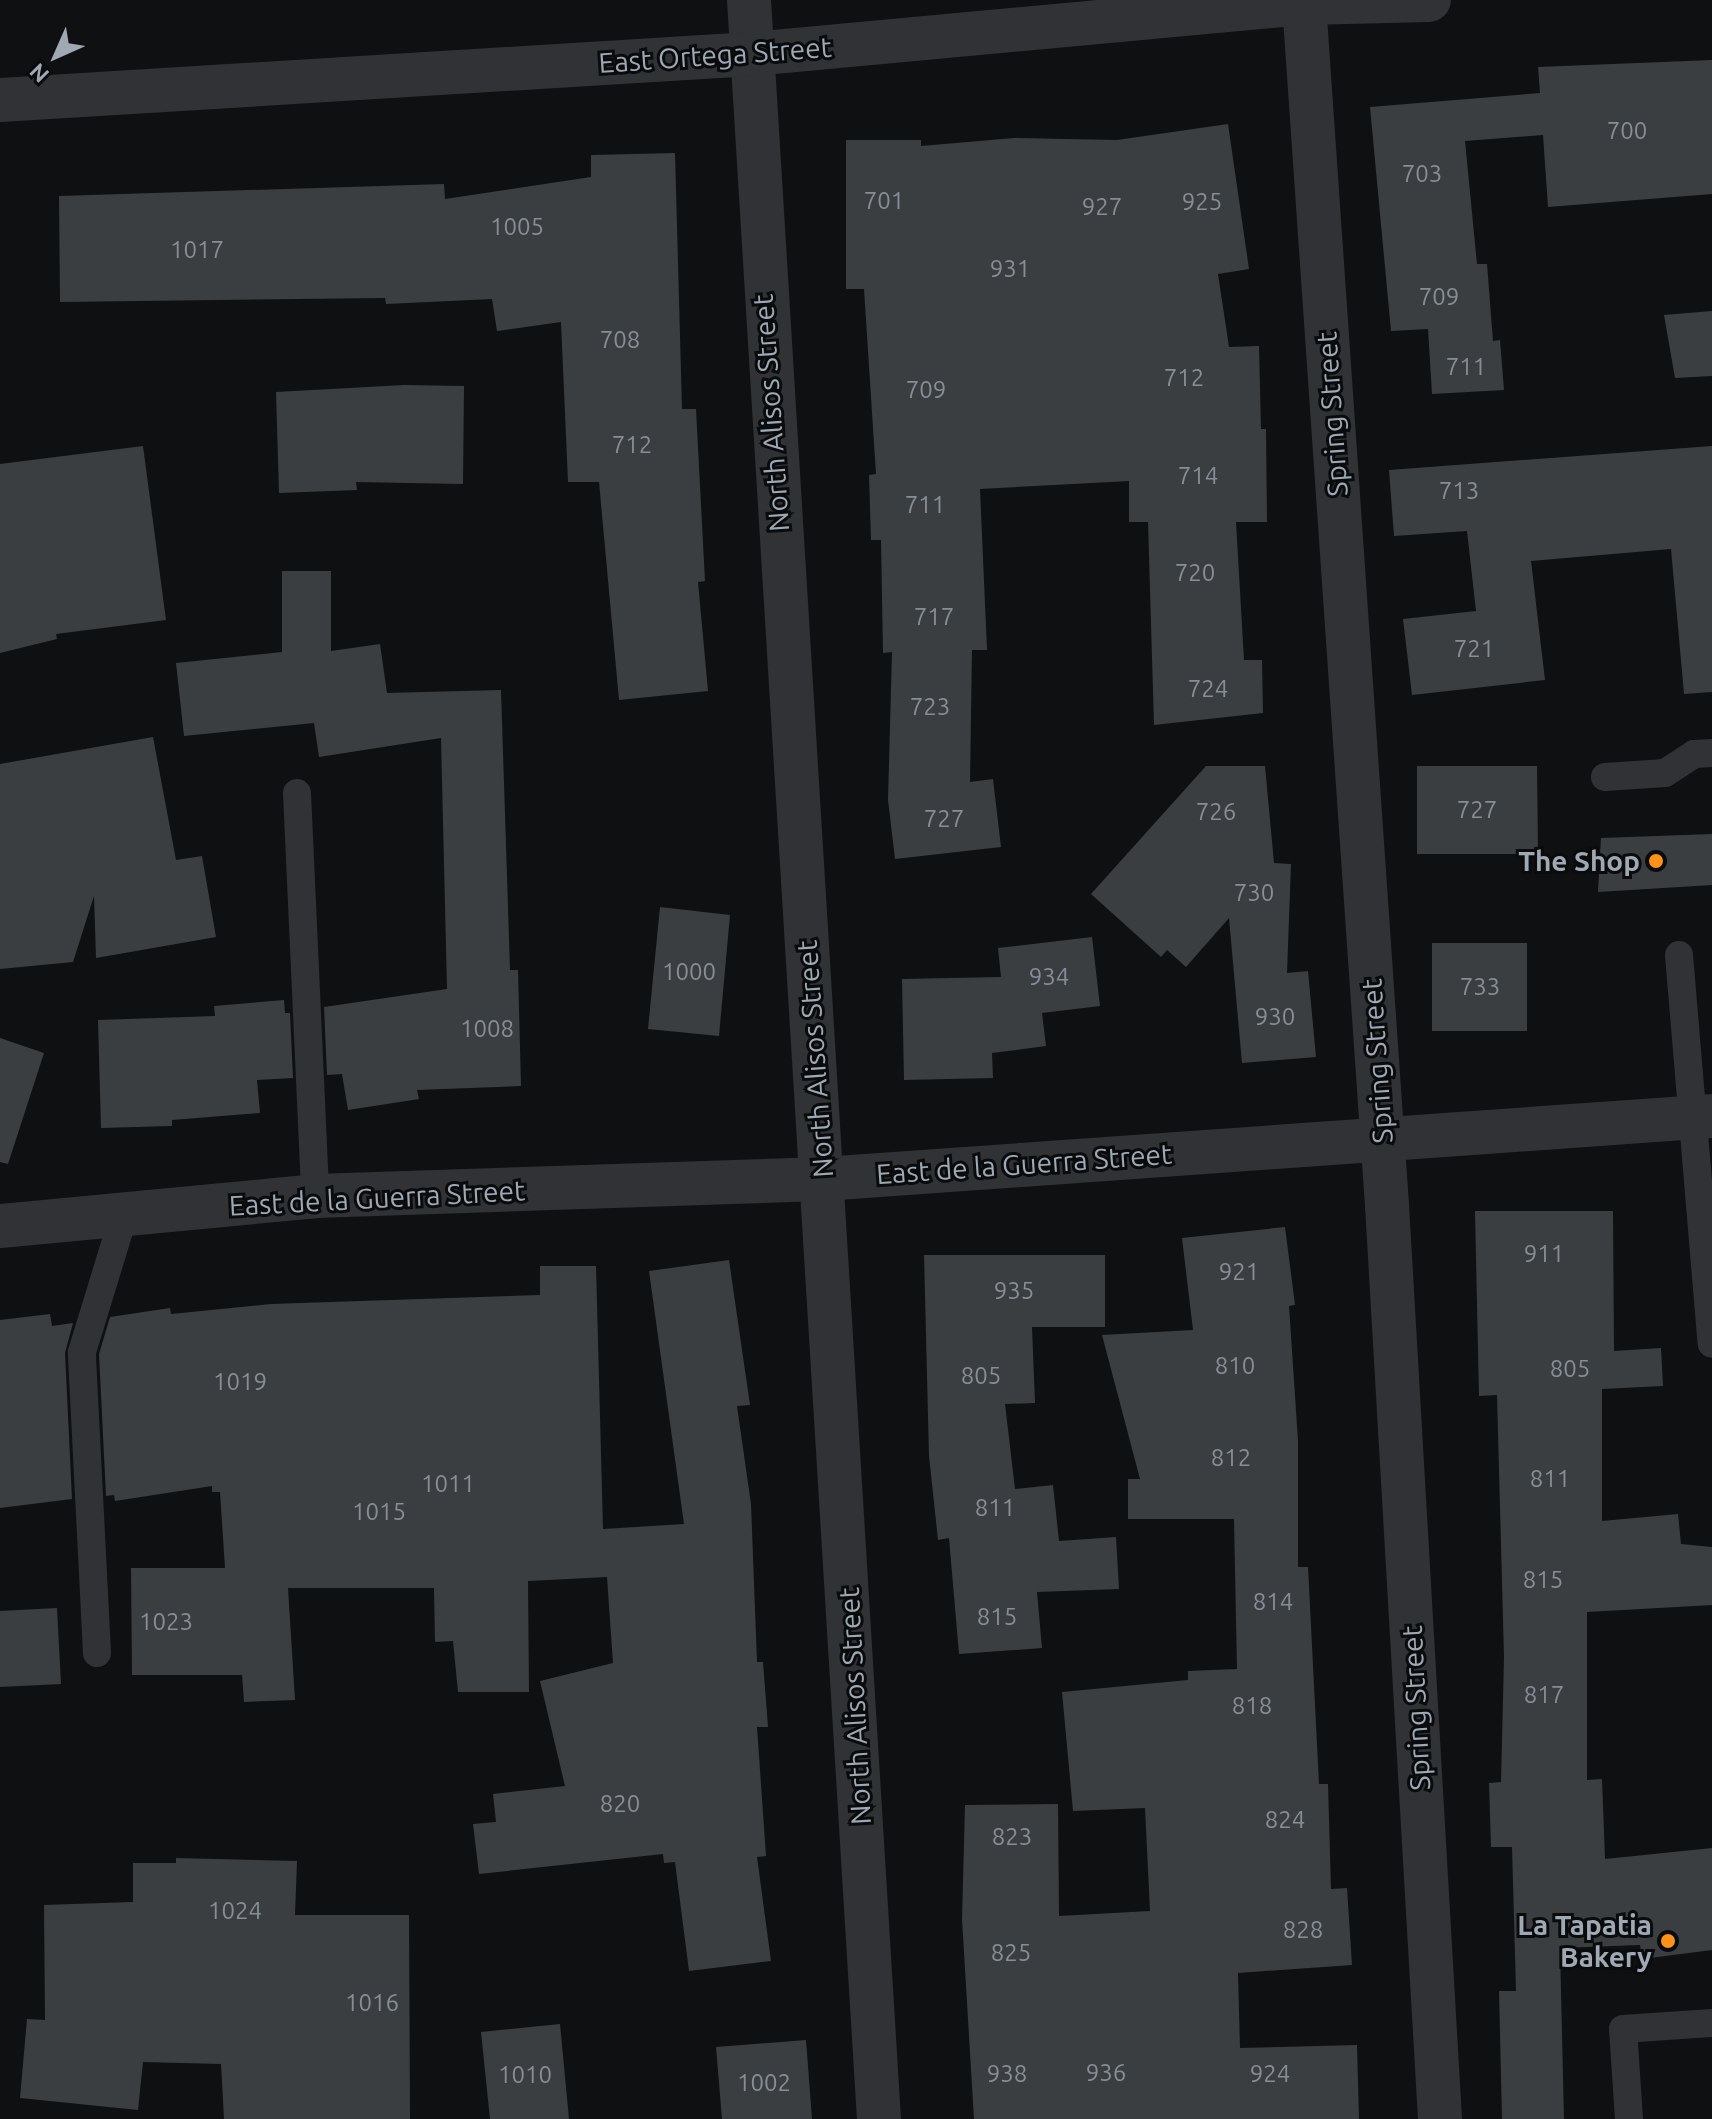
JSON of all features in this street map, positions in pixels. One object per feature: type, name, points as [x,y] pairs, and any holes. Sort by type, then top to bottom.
[{"type":"street","name":"North Alisos Street","points":[[749,0],[879,2119]]},
{"type":"street","name":"East Ortega Street","points":[[0,100],[752,54],[1304,3],[1429,0]]},
{"type":"street","name":"Spring Street","points":[[1304,3],[1383,1138],[1440,2119]]},
{"type":"street","name":"East de la Guerra Street","points":[[0,1226],[123,1218],[315,1196],[823,1179],[1702,1117]]},
{"type":"lane","points":[[1605,777],[1665,773],[1694,754],[1712,753]]},
{"type":"lane","points":[[297,793],[315,1196]]},
{"type":"lane","points":[[1679,955],[1702,1117],[1712,1344]]},
{"type":"lane","points":[[97,1653],[82,1352],[123,1218]]},
{"type":"lane","points":[[1629,2119],[1623,2029],[1712,2023]]},
{"type":"building","points":[[1712,60],[1712,194],[1548,207],[1543,135],[1465,141],[1477,264],[1487,264],[1493,341],[1500,340],[1504,390],[1432,394],[1428,329],[1391,331],[1370,107],[1540,93],[1538,67]]},
{"type":"building","points":[[1228,124],[1249,269],[1218,274],[1229,347],[1259,346],[1261,429],[1266,429],[1267,522],[1236,522],[1244,660],[1262,660],[1263,713],[1154,725],[1148,522],[1129,522],[1129,481],[980,489],[987,650],[972,650],[970,782],[993,779],[1001,847],[895,859],[888,800],[892,652],[883,653],[881,540],[871,540],[869,475],[876,474],[864,289],[846,289],[846,140],[921,140],[921,146],[1014,138],[1117,140]]},
{"type":"building","points":[[675,153],[682,409],[696,409],[705,581],[698,582],[708,691],[619,700],[599,482],[568,482],[561,322],[497,331],[492,299],[386,304],[385,298],[60,302],[59,196],[444,184],[445,199],[591,177],[591,155]]},
{"type":"building","points":[[1712,311],[1712,376],[1675,378],[1664,315]]},
{"type":"building","points":[[404,385],[464,386],[463,484],[356,482],[357,490],[279,493],[276,392]]},
{"type":"building","points":[[143,446],[166,620],[56,634],[57,639],[0,653],[0,464]]},
{"type":"building","points":[[1712,446],[1712,692],[1684,694],[1671,549],[1531,561],[1545,680],[1412,695],[1403,619],[1476,611],[1467,531],[1394,536],[1389,470]]},
{"type":"building","points":[[282,571],[331,571],[331,651],[380,644],[387,693],[501,690],[510,970],[518,970],[521,1086],[417,1090],[419,1099],[348,1110],[342,1074],[327,1075],[324,1007],[447,989],[441,738],[319,757],[314,723],[184,736],[176,663],[282,652]]},
{"type":"building","points":[[153,737],[176,860],[202,856],[216,937],[96,958],[94,896],[73,962],[0,969],[0,764]]},
{"type":"building","points":[[1206,766],[1265,766],[1274,863],[1291,864],[1287,973],[1308,971],[1316,1057],[1242,1063],[1229,918],[1186,967],[1167,950],[1161,957],[1091,894]]},
{"type":"building","points":[[1417,766],[1537,766],[1538,854],[1417,854]]},
{"type":"building","name":"The Shop","points":[[1712,834],[1712,885],[1598,892],[1601,838]]},
{"type":"building","points":[[660,907],[730,915],[719,1036],[648,1029]]},
{"type":"building","points":[[1092,937],[1100,1006],[1042,1013],[1046,1046],[992,1053],[993,1078],[904,1080],[902,979],[1001,977],[998,948]]},
{"type":"building","points":[[1432,943],[1527,943],[1527,1031],[1432,1031]]},
{"type":"building","points":[[284,1000],[285,1013],[290,1013],[293,1078],[257,1080],[260,1113],[172,1120],[172,1126],[101,1128],[98,1020],[215,1016],[214,1006]]},
{"type":"building","points":[[0,1038],[44,1053],[8,1164],[0,1162]]},
{"type":"building","points":[[1475,1211],[1613,1211],[1614,1351],[1661,1348],[1663,1386],[1602,1389],[1602,1521],[1678,1514],[1681,1544],[1712,1547],[1712,1605],[1587,1612],[1587,1780],[1602,1779],[1605,1859],[1712,1848],[1712,1950],[1642,1959],[1640,1945],[1560,1948],[1564,2119],[1502,2119],[1499,1991],[1516,1991],[1512,1847],[1491,1847],[1489,1783],[1501,1782],[1504,1657],[1497,1395],[1479,1396]]},
{"type":"building","points":[[1285,1227],[1295,1305],[1289,1306],[1298,1441],[1298,1567],[1308,1567],[1319,1784],[1328,1784],[1331,1889],[1347,1888],[1352,1965],[1238,1973],[1240,2048],[1357,2045],[1359,2119],[974,2119],[962,1919],[965,1805],[1058,1804],[1059,1916],[1150,1911],[1145,1808],[1073,1811],[1062,1692],[1188,1680],[1188,1671],[1237,1669],[1234,1519],[1128,1519],[1128,1479],[1140,1479],[1102,1335],[1193,1330],[1182,1238]]},
{"type":"building","points":[[924,1255],[1105,1255],[1105,1327],[1032,1327],[1035,1403],[1005,1404],[1015,1489],[1053,1485],[1059,1541],[1116,1537],[1119,1589],[1037,1592],[1042,1648],[959,1654],[949,1538],[938,1540],[929,1456]]},
{"type":"building","points":[[729,1260],[750,1405],[737,1406],[751,1504],[757,1662],[763,1662],[768,1727],[757,1727],[766,1856],[757,1857],[771,1961],[689,1971],[675,1862],[664,1863],[663,1854],[479,1874],[473,1824],[496,1822],[493,1794],[565,1786],[540,1681],[613,1663],[607,1577],[528,1581],[529,1692],[458,1692],[453,1641],[435,1642],[434,1588],[288,1588],[295,1700],[244,1702],[242,1675],[132,1675],[131,1568],[225,1568],[220,1492],[212,1492],[212,1486],[115,1501],[114,1495],[106,1496],[99,1354],[110,1317],[170,1308],[171,1314],[271,1304],[540,1295],[540,1266],[596,1266],[603,1529],[684,1524],[649,1271]]},
{"type":"building","points":[[50,1314],[52,1326],[73,1323],[65,1353],[72,1499],[0,1508],[0,1320]]},
{"type":"building","points":[[57,1608],[61,1684],[0,1687],[0,1611]]},
{"type":"building","points":[[176,1858],[297,1861],[295,1915],[409,1915],[410,2119],[224,2119],[221,2064],[143,2062],[138,2110],[20,2098],[27,2019],[45,2020],[44,1905],[133,1902],[133,1863],[176,1863]]},
{"type":"building","points":[[560,2024],[569,2119],[490,2119],[481,2032]]},
{"type":"building","points":[[806,2040],[812,2119],[722,2119],[716,2047]]},
{"type":"place","name":"The Shop","points":[[1656,861]]},
{"type":"place","name":"La Tapatia Bakery","points":[[1668,1941]]}]
